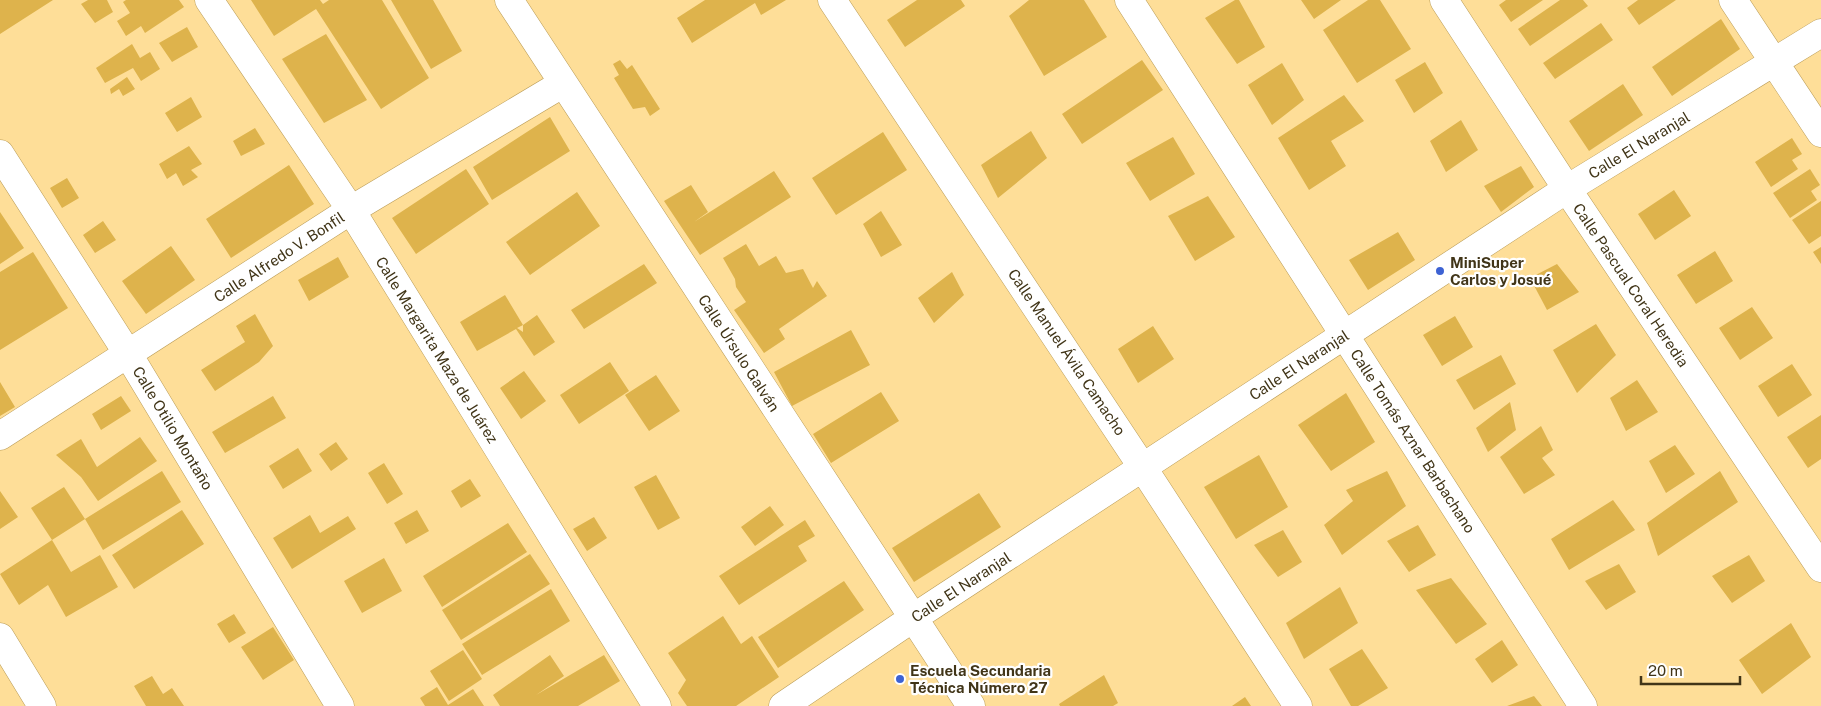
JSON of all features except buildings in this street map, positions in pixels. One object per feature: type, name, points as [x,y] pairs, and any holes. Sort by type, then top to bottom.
[{"type":"street","name":"Calle Margarita Maza de Juárez","points":[[209,0],[351,210],[657,706]]},
{"type":"street","name":"Calle Úrsulo Galván","points":[[509,0],[562,84],[971,706]]},
{"type":"street","name":"Calle Manuel Ávila Camacho","points":[[832,0],[1143,468],[1298,706]]},
{"type":"street","name":"Calle Tomás Aznar Barbachano","points":[[1129,0],[1583,706]]},
{"type":"street","name":"Calle Pascual Coral Heredia","points":[[1444,0],[1567,189],[1821,568]]},
{"type":"street","points":[[1733,0],[1821,133]]},
{"type":"street","name":"Calle El Naranjal","points":[[783,706],[913,618],[1567,189],[1774,64],[1821,33]]},
{"type":"street","name":"Calle Alfredo V. Bonfil","points":[[0,436],[351,210],[562,84]]},
{"type":"street","name":"Calle Otilio Montaño","points":[[0,154],[128,354],[340,706]]},
{"type":"street","points":[[0,637],[42,706]]},
{"type":"place","name":"MiniSuper Carlos y Josué","points":[[1440,271]]},
{"type":"place","name":"Escuela Secundaria Técnica Número 27","points":[[900,679]]}]
